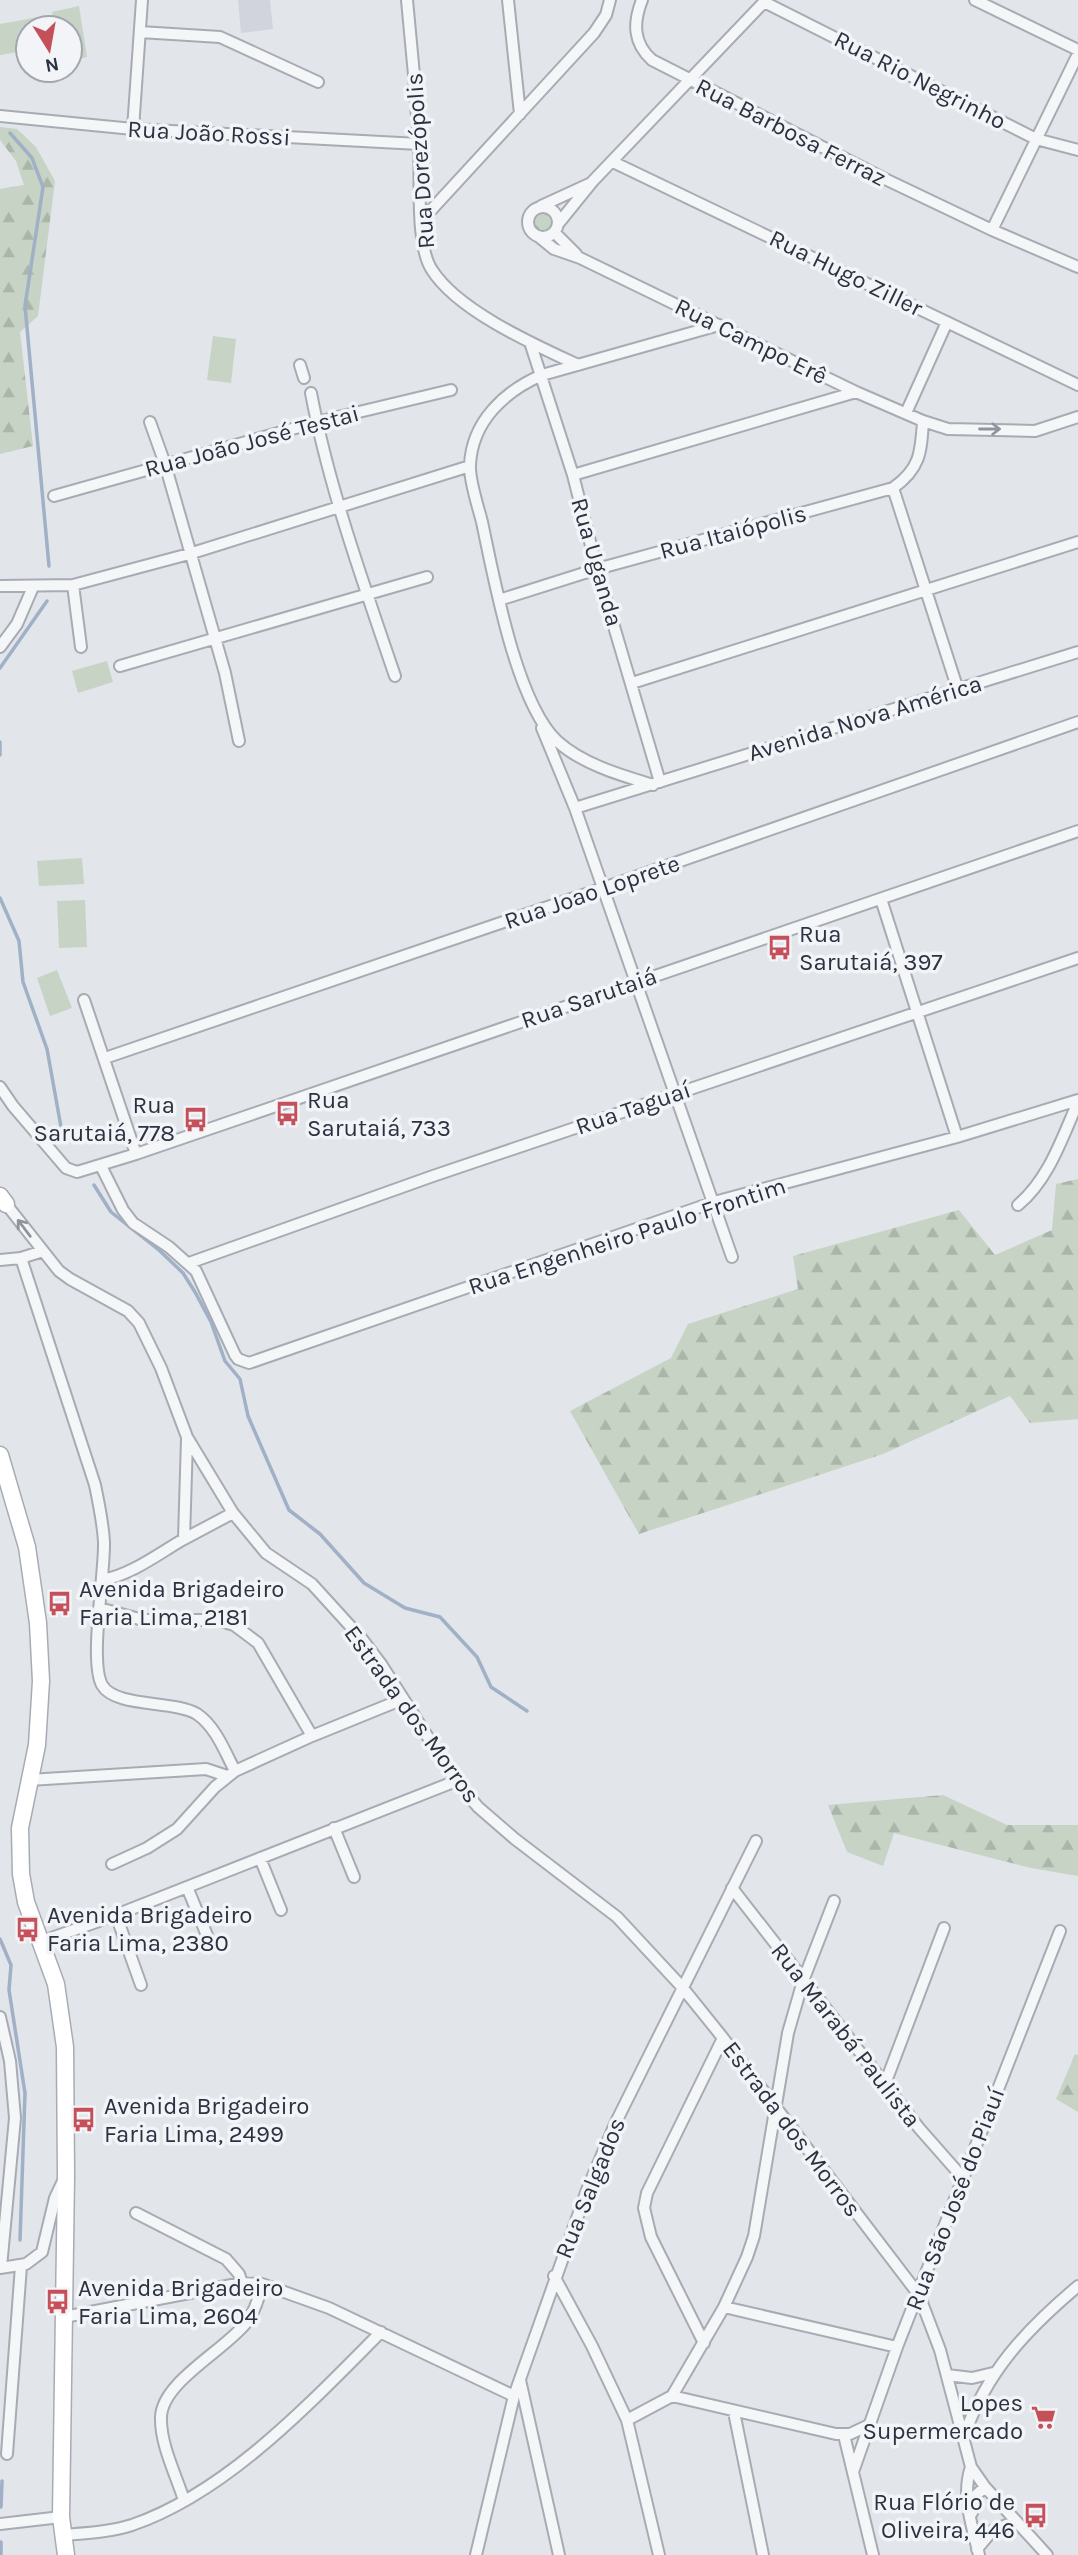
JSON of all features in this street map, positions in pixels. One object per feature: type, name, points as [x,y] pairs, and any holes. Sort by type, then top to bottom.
[{"type":"main road","points":[[0,1455],[27,1547],[38,1623],[41,1681],[37,1745],[20,1828],[21,1874],[26,1902],[56,1984],[65,2047],[66,2176],[61,2516],[66,2555]]},
{"type":"street","points":[[133,129],[142,0]]},
{"type":"street","name":"Rua Dorezópolis","points":[[407,0],[425,254],[434,273],[477,311],[530,342],[579,365]]},
{"type":"street","points":[[508,0],[520,114]]},
{"type":"street","points":[[422,220],[594,33],[606,15],[610,0]]},
{"type":"street","name":"Rua Barbosa Ferraz","points":[[642,0],[635,27],[639,46],[652,60],[825,150],[992,230],[1076,264]]},
{"type":"street","points":[[976,0],[1078,52],[992,230]]},
{"type":"street","points":[[592,183],[532,211],[528,220],[530,230],[538,236],[547,236],[556,228],[592,183],[765,1]]},
{"type":"street","name":"Rua Rio Negrinho","points":[[765,1],[1037,139],[1078,150]]},
{"type":"street","points":[[140,32],[220,37],[318,82]]},
{"type":"street","points":[[0,104],[2,116]]},
{"type":"street","name":"Rua João Rossi","points":[[2,116],[133,129],[419,144]]},
{"type":"street","name":"Rua Hugo Ziller","points":[[613,162],[1078,385]]},
{"type":"street","points":[[541,206],[554,211],[556,228]]},
{"type":"street","name":"Rua Campo Erê","points":[[556,228],[580,258]]},
{"type":"street","name":"Rua Campo Erê","points":[[538,236],[554,248],[580,258],[856,392],[923,421],[948,429],[1035,431],[1078,417]]},
{"type":"street","points":[[905,413],[947,322]]},
{"type":"street","points":[[719,325],[542,375],[525,383],[495,405],[475,441],[470,466],[499,600],[520,673],[575,808],[677,1093],[732,1257]]},
{"type":"street","name":"Rua Uganda","points":[[530,342],[573,475],[597,569],[632,683],[656,784]]},
{"type":"street","points":[[300,365],[304,378]]},
{"type":"street","name":"Rua João José Testai","points":[[54,496],[317,422],[451,390]]},
{"type":"street","points":[[573,475],[856,392]]},
{"type":"street","points":[[311,393],[341,506],[394,676]]},
{"type":"street","points":[[923,421],[918,459],[907,478],[893,488],[958,690]]},
{"type":"street","points":[[150,422],[165,464],[215,638],[239,741]]},
{"type":"street","points":[[0,586],[73,585],[189,554],[470,466]]},
{"type":"street","name":"Rua Itaiópolis","points":[[499,600],[597,569],[893,488]]},
{"type":"street","points":[[632,683],[1078,542]]},
{"type":"street","points":[[120,666],[426,577]]},
{"type":"street","points":[[73,585],[81,647]]},
{"type":"street","points":[[0,647],[17,624],[33,587]]},
{"type":"street","name":"Avenida Nova América","points":[[575,808],[1078,652]]},
{"type":"street","points":[[536,716],[556,740],[569,750],[607,769],[656,784]]},
{"type":"street","name":"Rua Joao Loprete","points":[[105,1058],[1078,723]]},
{"type":"street","name":"Rua Sarutaiá","points":[[13,1106],[70,1171],[77,1172],[101,1166],[1078,831]]},
{"type":"street","points":[[881,899],[957,1138]]},
{"type":"street","name":"Rua Taguaí","points":[[189,1263],[677,1093],[1078,958]]},
{"type":"street","points":[[85,1000],[136,1154]]},
{"type":"street","points":[[0,1087],[13,1106]]},
{"type":"street","points":[[0,1101],[13,1106]]},
{"type":"street","points":[[1018,1205],[1032,1194],[1050,1164],[1078,1101]]},
{"type":"street","name":"Rua Engenheiro Paulo Frontim","points":[[189,1263],[203,1283],[222,1331],[235,1355],[243,1362],[260,1360],[714,1202],[957,1138],[1078,1101]]},
{"type":"street","points":[[101,1166],[123,1210],[133,1223],[189,1263]]},
{"type":"street","name":"Estrada dos Morros","points":[[2,1201],[70,1279],[128,1311],[139,1323],[161,1368],[187,1437],[233,1513],[265,1553],[312,1584],[362,1639],[456,1781],[495,1824],[617,1917],[682,1987],[919,2294],[933,2328],[971,2467]]},
{"type":"street","points":[[0,1260],[21,1258],[43,1251]]},
{"type":"street","points":[[21,1258],[95,1485],[102,1520],[104,1544],[98,1671],[102,1685],[114,1696],[197,1714],[213,1730],[231,1773]]},
{"type":"street","points":[[184,1539],[187,1437]]},
{"type":"street","points":[[102,1580],[133,1569],[233,1513]]},
{"type":"street","points":[[99,1608],[143,1619],[217,1620],[234,1625],[258,1643],[312,1735]]},
{"type":"street","points":[[112,1864],[147,1848],[177,1829],[207,1794],[231,1773],[312,1735],[403,1699]]},
{"type":"street","points":[[29,1780],[206,1769],[231,1773]]},
{"type":"street","points":[[40,1942],[187,1888],[456,1781]]},
{"type":"street","points":[[334,1828],[354,1877]]},
{"type":"street","name":"Rua Salgados","points":[[476,2555],[514,2396],[554,2276],[587,2190],[616,2122],[756,1841]]},
{"type":"street","points":[[260,1858],[281,1910]]},
{"type":"street","points":[[187,1888],[211,1945]]},
{"type":"street","name":"Rua Marabá Paulista","points":[[732,1888],[919,2128],[963,2178]]},
{"type":"street","points":[[627,2420],[672,2396],[724,2306],[747,2257],[754,2236],[788,2033],[803,1981],[834,1901]]},
{"type":"street","points":[[116,1915],[141,1986]]},
{"type":"street","points":[[885,2084],[944,1928]]},
{"type":"street","name":"Rua São José do Piauí","points":[[854,2469],[897,2347],[1059,1931]]},
{"type":"street","points":[[0,2017],[10,2061],[15,2118],[1,2268],[21,2266],[43,2252],[55,2198],[66,2176]]},
{"type":"street","points":[[704,2343],[650,2237],[644,2208],[647,2193],[723,2038]]},
{"type":"street","points":[[136,2213],[226,2259],[239,2274],[242,2283]]},
{"type":"street","points":[[7,2454],[21,2266]]},
{"type":"street","points":[[554,2276],[592,2346],[627,2420],[659,2555]]},
{"type":"street","points":[[64,2318],[242,2283],[262,2284],[329,2308],[514,2396]]},
{"type":"street","points":[[184,2500],[163,2437],[162,2408],[168,2396],[246,2323],[258,2301],[262,2284]]},
{"type":"street","points":[[964,2436],[981,2393],[993,2373],[1026,2335],[1076,2291]]},
{"type":"street","points":[[724,2306],[897,2347]]},
{"type":"street","points":[[63,2535],[100,2532],[131,2525],[159,2514],[237,2467],[381,2332]]},
{"type":"street","points":[[0,2375],[13,2373]]},
{"type":"street","points":[[947,2375],[972,2378],[993,2373]]},
{"type":"street","points":[[520,2378],[559,2555]]},
{"type":"street","points":[[672,2396],[844,2435],[869,2426]]},
{"type":"street","points":[[734,2412],[763,2555]]},
{"type":"street","points":[[844,2435],[873,2555]]},
{"type":"street","points":[[971,2467],[985,2487],[1047,2555]]},
{"type":"street","points":[[971,2467],[966,2488],[978,2552]]},
{"type":"street","points":[[971,2519],[975,2496],[985,2487]]},
{"type":"street","points":[[0,2524],[61,2516]]},
{"type":"street","points":[[978,2552],[992,2531],[1016,2521]]},
{"type":"shaded area","points":[[238,0],[270,0],[273,29],[241,33]]},
{"type":"green space","points":[[79,6],[80,14],[52,14]]},
{"type":"green space","points":[[14,21],[14,52],[0,55],[0,24]]},
{"type":"green space","points":[[0,127],[17,129],[36,147],[55,181],[38,316],[20,332],[33,446],[0,454],[0,189],[24,185],[16,161],[0,140]]},
{"type":"green space","points":[[543,206],[549,207],[557,215],[557,227],[549,235],[543,236],[537,235],[529,227],[528,221],[529,215],[537,207]]},
{"type":"green space","points":[[213,336],[236,339],[231,383],[207,380]]},
{"type":"green space","points":[[107,661],[113,682],[78,693],[72,671]]},
{"type":"green space","points":[[82,858],[84,884],[39,886],[37,861]]},
{"type":"green space","points":[[85,900],[87,947],[59,948],[57,901]]},
{"type":"green space","points":[[57,970],[72,1008],[50,1016],[37,978]]},
{"type":"green space","points":[[1078,1179],[1078,1419],[1030,1423],[1010,1396],[883,1454],[639,1534],[570,1411],[671,1358],[688,1324],[798,1289],[793,1256],[959,1210],[995,1255],[1052,1230],[1056,1184]]},
{"type":"green space","points":[[943,1795],[1007,1825],[1078,1825],[1078,1876],[1031,1868],[894,1833],[883,1866],[847,1852],[828,1805]]},
{"type":"green space","points":[[1075,2054],[1078,2055],[1078,2112],[1056,2099]]},
{"type":"waterway","points":[[10,133],[32,158],[43,187],[25,306],[49,566]]},
{"type":"waterway","points":[[0,668],[47,601]]},
{"type":"waterway","points":[[0,742],[0,755]]},
{"type":"waterway","points":[[0,898],[19,941],[23,982],[47,1049],[63,1138]]},
{"type":"waterway","points":[[94,1185],[111,1212],[160,1251],[183,1273],[195,1292],[211,1322],[225,1361],[240,1379],[248,1416],[289,1510],[320,1534],[364,1583],[405,1608],[440,1617],[477,1657],[491,1687],[527,1711]]},
{"type":"waterway","points":[[0,1939],[11,1965],[9,1990],[25,2093],[20,2240]]},
{"type":"waterway","points":[[1,2507],[2,2481]]},
{"type":"waterway","points":[[1,2542],[1,2555]]},
{"type":"place","name":"Rua Sarutaiá, 397","points":[[779,948]]},
{"type":"place","name":"Rua Sarutaiá, 733","points":[[287,1114]]},
{"type":"place","name":"Rua Sarutaiá, 778","points":[[195,1119]]},
{"type":"place","name":"Avenida Brigadeiro Faria Lima, 2181","points":[[59,1603]]},
{"type":"place","name":"Avenida Brigadeiro Faria Lima, 2380","points":[[27,1929]]},
{"type":"place","name":"Avenida Brigadeiro Faria Lima, 2499","points":[[84,2120]]},
{"type":"place","name":"Avenida Brigadeiro Faria Lima, 2604","points":[[58,2302]]},
{"type":"place","name":"Lopes Supermercado","points":[[1043,2417]]},
{"type":"place","name":"Rua Flório de Oliveira, 446","points":[[1035,2516]]}]
